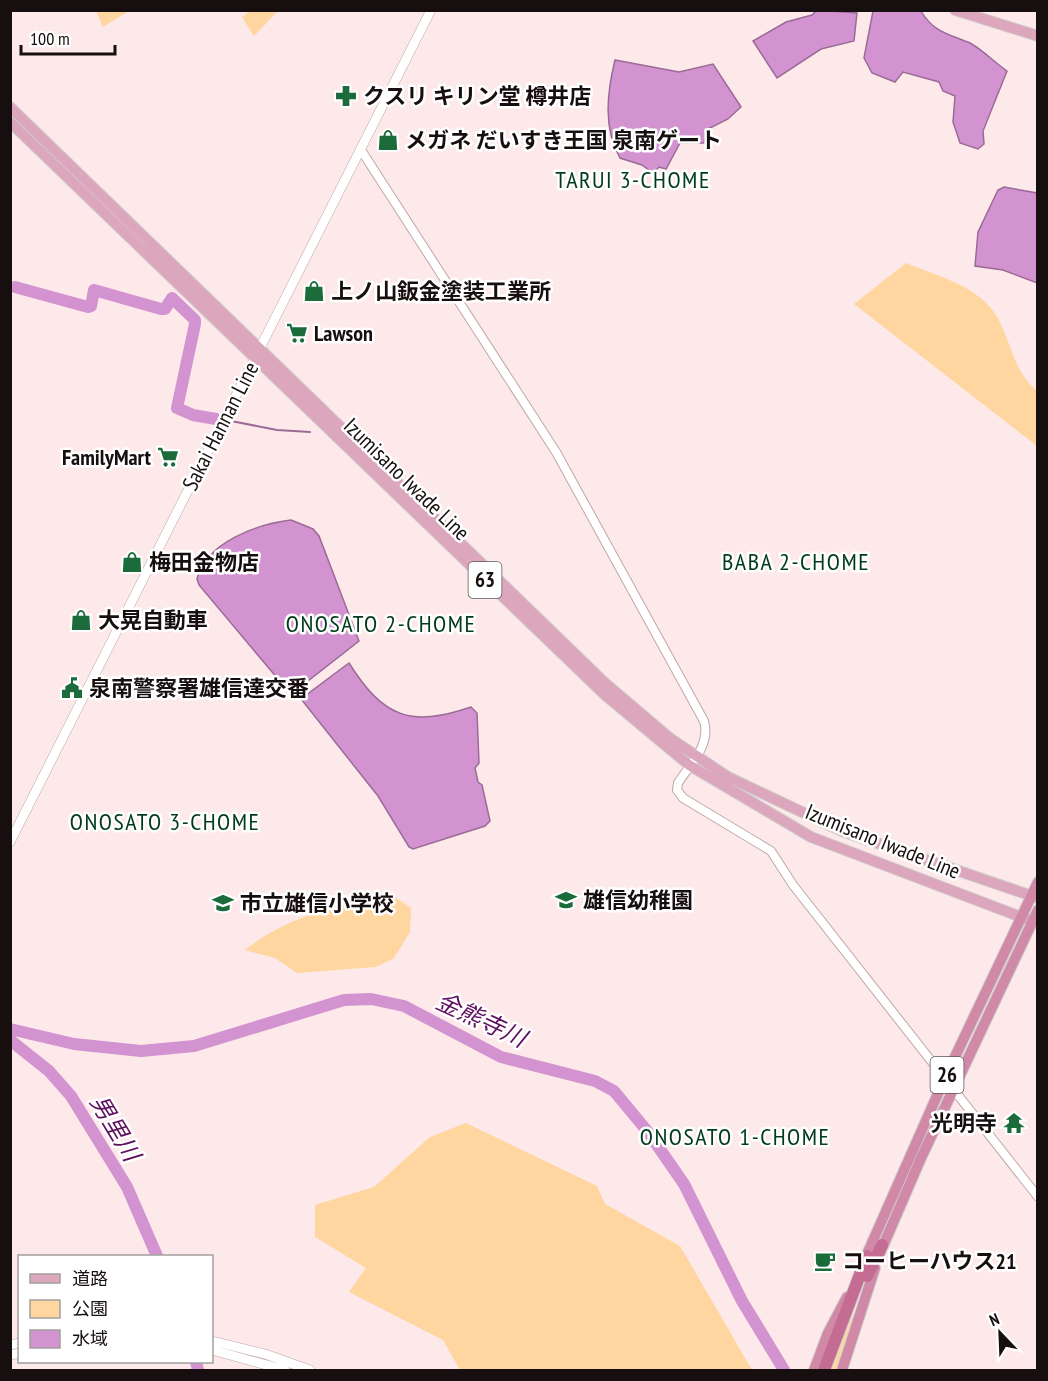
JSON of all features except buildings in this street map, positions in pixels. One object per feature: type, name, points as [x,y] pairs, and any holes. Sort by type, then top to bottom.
[{"type":"highway","name":"26","points":[[837,1335],[867,1256],[944,1080],[1021,917],[1035,896],[1038,882]]},
{"type":"highway","name":"26","points":[[820,1369],[882,1245],[952,1092],[1035,922],[1038,910]]},
{"type":"highway","name":"26","points":[[842,1371],[882,1245]]},
{"type":"highway","name":"26","points":[[820,1369],[828,1333],[867,1256]]},
{"type":"main road","name":"Sakai Hannan Line","points":[[10,842],[431,10]]},
{"type":"main road","points":[[955,10],[1038,36]]},
{"type":"main road","name":"Izumisano Iwade Line","points":[[10,107],[605,683],[671,739],[692,761],[842,831],[1035,896]]},
{"type":"main road","name":"Izumisano Iwade Line","points":[[10,122],[604,695],[692,761],[811,837],[1035,922]]},
{"type":"main road","points":[[213,1341],[297,1365],[310,1371]]},
{"type":"main road","points":[[213,1350],[285,1371]]},
{"type":"street","points":[[361,150],[551,443],[704,721],[707,735],[678,783],[677,790],[682,797],[771,851],[793,885],[952,1092],[1038,1197]]},
{"type":"green space","points":[[96,10],[129,11],[103,27]]},
{"type":"green space","points":[[250,11],[278,11],[254,36],[242,17]]},
{"type":"green space","points":[[906,263],[965,288],[986,303],[994,312],[1016,363],[1028,382],[1037,391],[1037,446],[854,304]]},
{"type":"green space","points":[[389,893],[411,908],[410,932],[394,958],[376,967],[297,973],[275,958],[245,950],[276,929],[294,921],[333,907]]},
{"type":"green space","points":[[466,1123],[597,1186],[605,1204],[680,1246],[752,1370],[460,1370],[443,1340],[349,1292],[366,1268],[315,1237],[315,1205],[374,1187],[430,1137]]},
{"type":"green space","points":[[855,1310],[838,1370],[829,1370]]},
{"type":"water","points":[[817,10],[857,13],[854,41],[821,49],[777,78],[753,41],[786,22],[812,15]]},
{"type":"water","points":[[873,11],[921,11],[936,28],[975,46],[1007,71],[983,131],[984,144],[978,149],[960,143],[953,122],[955,96],[943,91],[939,82],[903,72],[895,82],[872,73],[864,58]]},
{"type":"water","points":[[615,60],[679,72],[713,64],[741,107],[728,119],[708,129],[704,143],[680,143],[666,169],[659,167],[653,173],[642,165],[620,158],[615,147],[608,110]]},
{"type":"water","points":[[1004,187],[1037,193],[1037,283],[1003,270],[975,266],[978,232],[998,190]]},
{"type":"water","points":[[291,520],[313,529],[319,536],[359,641],[295,691],[283,685],[199,585],[197,579],[202,566],[222,545],[249,531]]},
{"type":"water","points":[[349,663],[374,696],[386,706],[400,713],[415,717],[431,717],[471,707],[477,713],[479,763],[475,768],[478,782],[482,785],[490,821],[485,826],[413,849],[409,847],[378,796],[301,699]]},
{"type":"waterway","points":[[15,287],[88,307],[91,306],[94,290],[161,309],[165,309],[172,298],[195,320],[177,408],[193,415],[216,419]]},
{"type":"waterway","points":[[231,421],[277,430],[310,432]]},
{"type":"waterway","name":"金熊寺川","points":[[10,1029],[74,1044],[141,1051],[194,1046],[344,1000],[371,999],[404,1006],[501,1057],[595,1081],[614,1091],[648,1132],[684,1184],[742,1301],[784,1370]]},
{"type":"waterway","name":"男里川","points":[[10,1040],[49,1071],[71,1096],[127,1187],[157,1255]]},
{"type":"waterway","name":"男里川","points":[[196,1363],[198,1370]]},
{"type":"place","name":"クスリ キリン堂 樽井店","points":[[346,96]]},
{"type":"place","name":"メガネ だいすき王国 泉南ゲート","points":[[388,140]]},
{"type":"place","name":"上ノ山鈑金塗装工業所","points":[[314,291]]},
{"type":"place","name":"Lawson","points":[[297,333]]},
{"type":"place","name":"FamilyMart","points":[[168,457]]},
{"type":"place","name":"梅田金物店","points":[[132,562]]},
{"type":"place","name":"大晃自動車","points":[[81,620]]},
{"type":"place","name":"泉南警察署雄信達交番","points":[[72,688]]},
{"type":"place","name":"雄信幼稚園","points":[[566,900]]},
{"type":"place","name":"市立雄信小学校","points":[[223,903]]},
{"type":"place","name":"光明寺","points":[[1014,1123]]},
{"type":"place","name":"コーヒーハウス21","points":[[825,1261]]},
{"type":"district","name":"TARUI 3-CHOME","points":[[633,180]]},
{"type":"district","name":"BABA 2-CHOME","points":[[796,562]]},
{"type":"district","name":"ONOSATO 2-CHOME","points":[[381,624]]},
{"type":"district","name":"ONOSATO 3-CHOME","points":[[165,822]]},
{"type":"district","name":"ONOSATO 1-CHOME","points":[[735,1137]]}]
